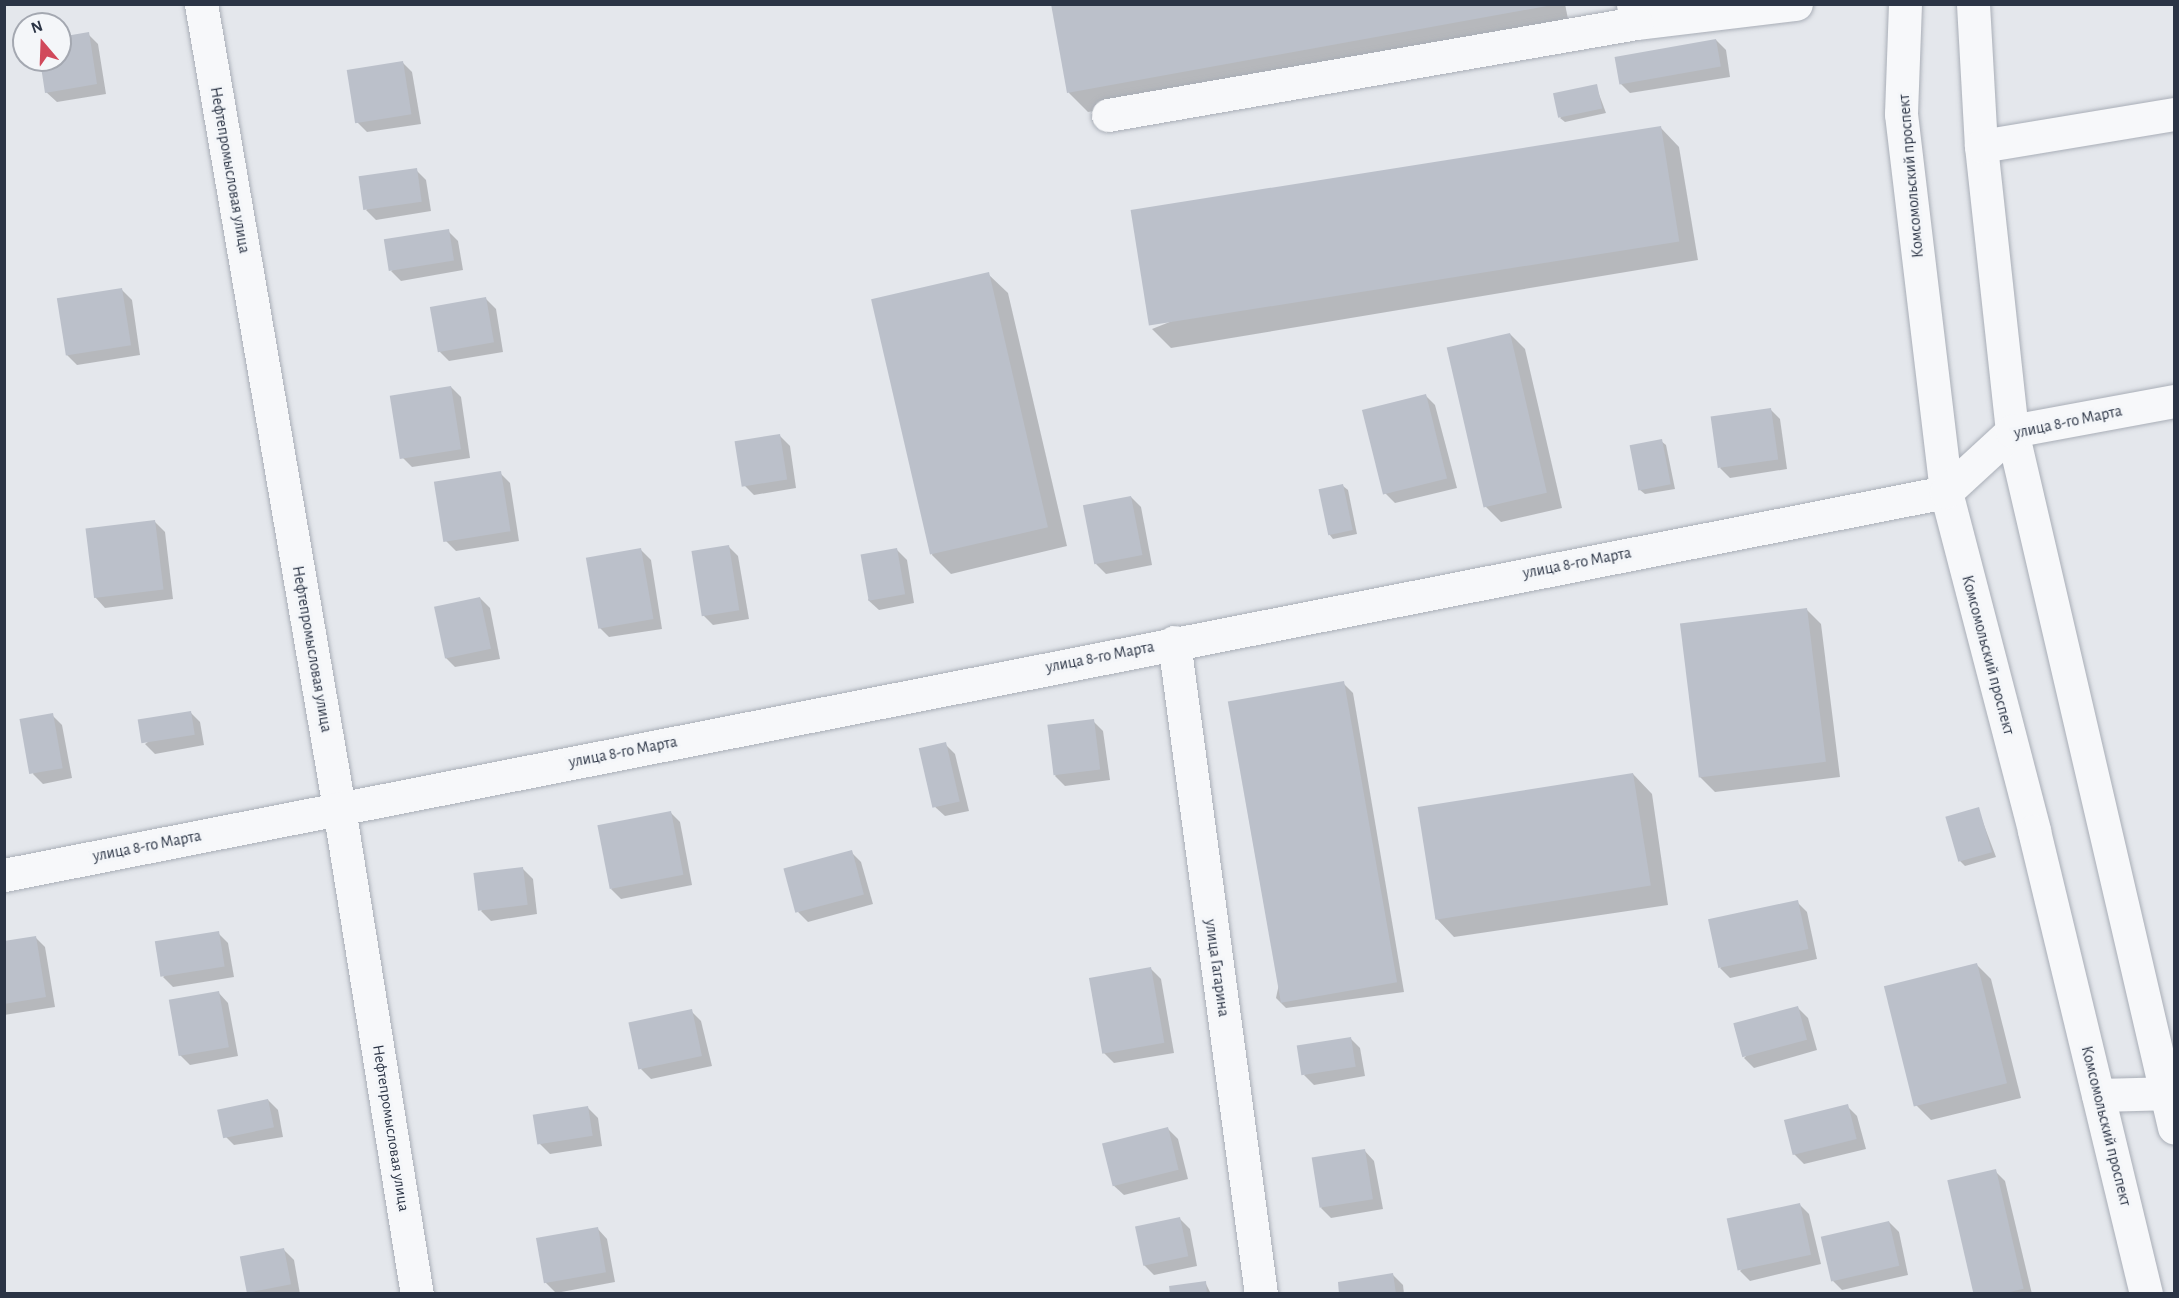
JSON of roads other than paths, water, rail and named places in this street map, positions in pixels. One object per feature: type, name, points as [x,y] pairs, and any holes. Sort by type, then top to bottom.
[{"type":"street","name":"Нефтепромысловая улица","points":[[201,4],[339,808],[417,1293]]},
{"type":"street","points":[[1108,115],[1634,14],[1796,4]]},
{"type":"street","name":"Комсомольский проспект","points":[[1905,4],[1901,114],[1946,492],[2146,1293]]},
{"type":"street","points":[[1973,4],[1981,146],[2012,431],[2171,1093],[2175,1127]]},
{"type":"street","points":[[1981,146],[2175,114]]},
{"type":"street","name":"улица 8-го Марта","points":[[4,875],[1174,642],[1946,492],[2012,431],[2175,401]]},
{"type":"street","name":"улица Гагарина","points":[[1174,642],[1261,1293]]},
{"type":"street","points":[[2098,1095],[2171,1093]]}]
